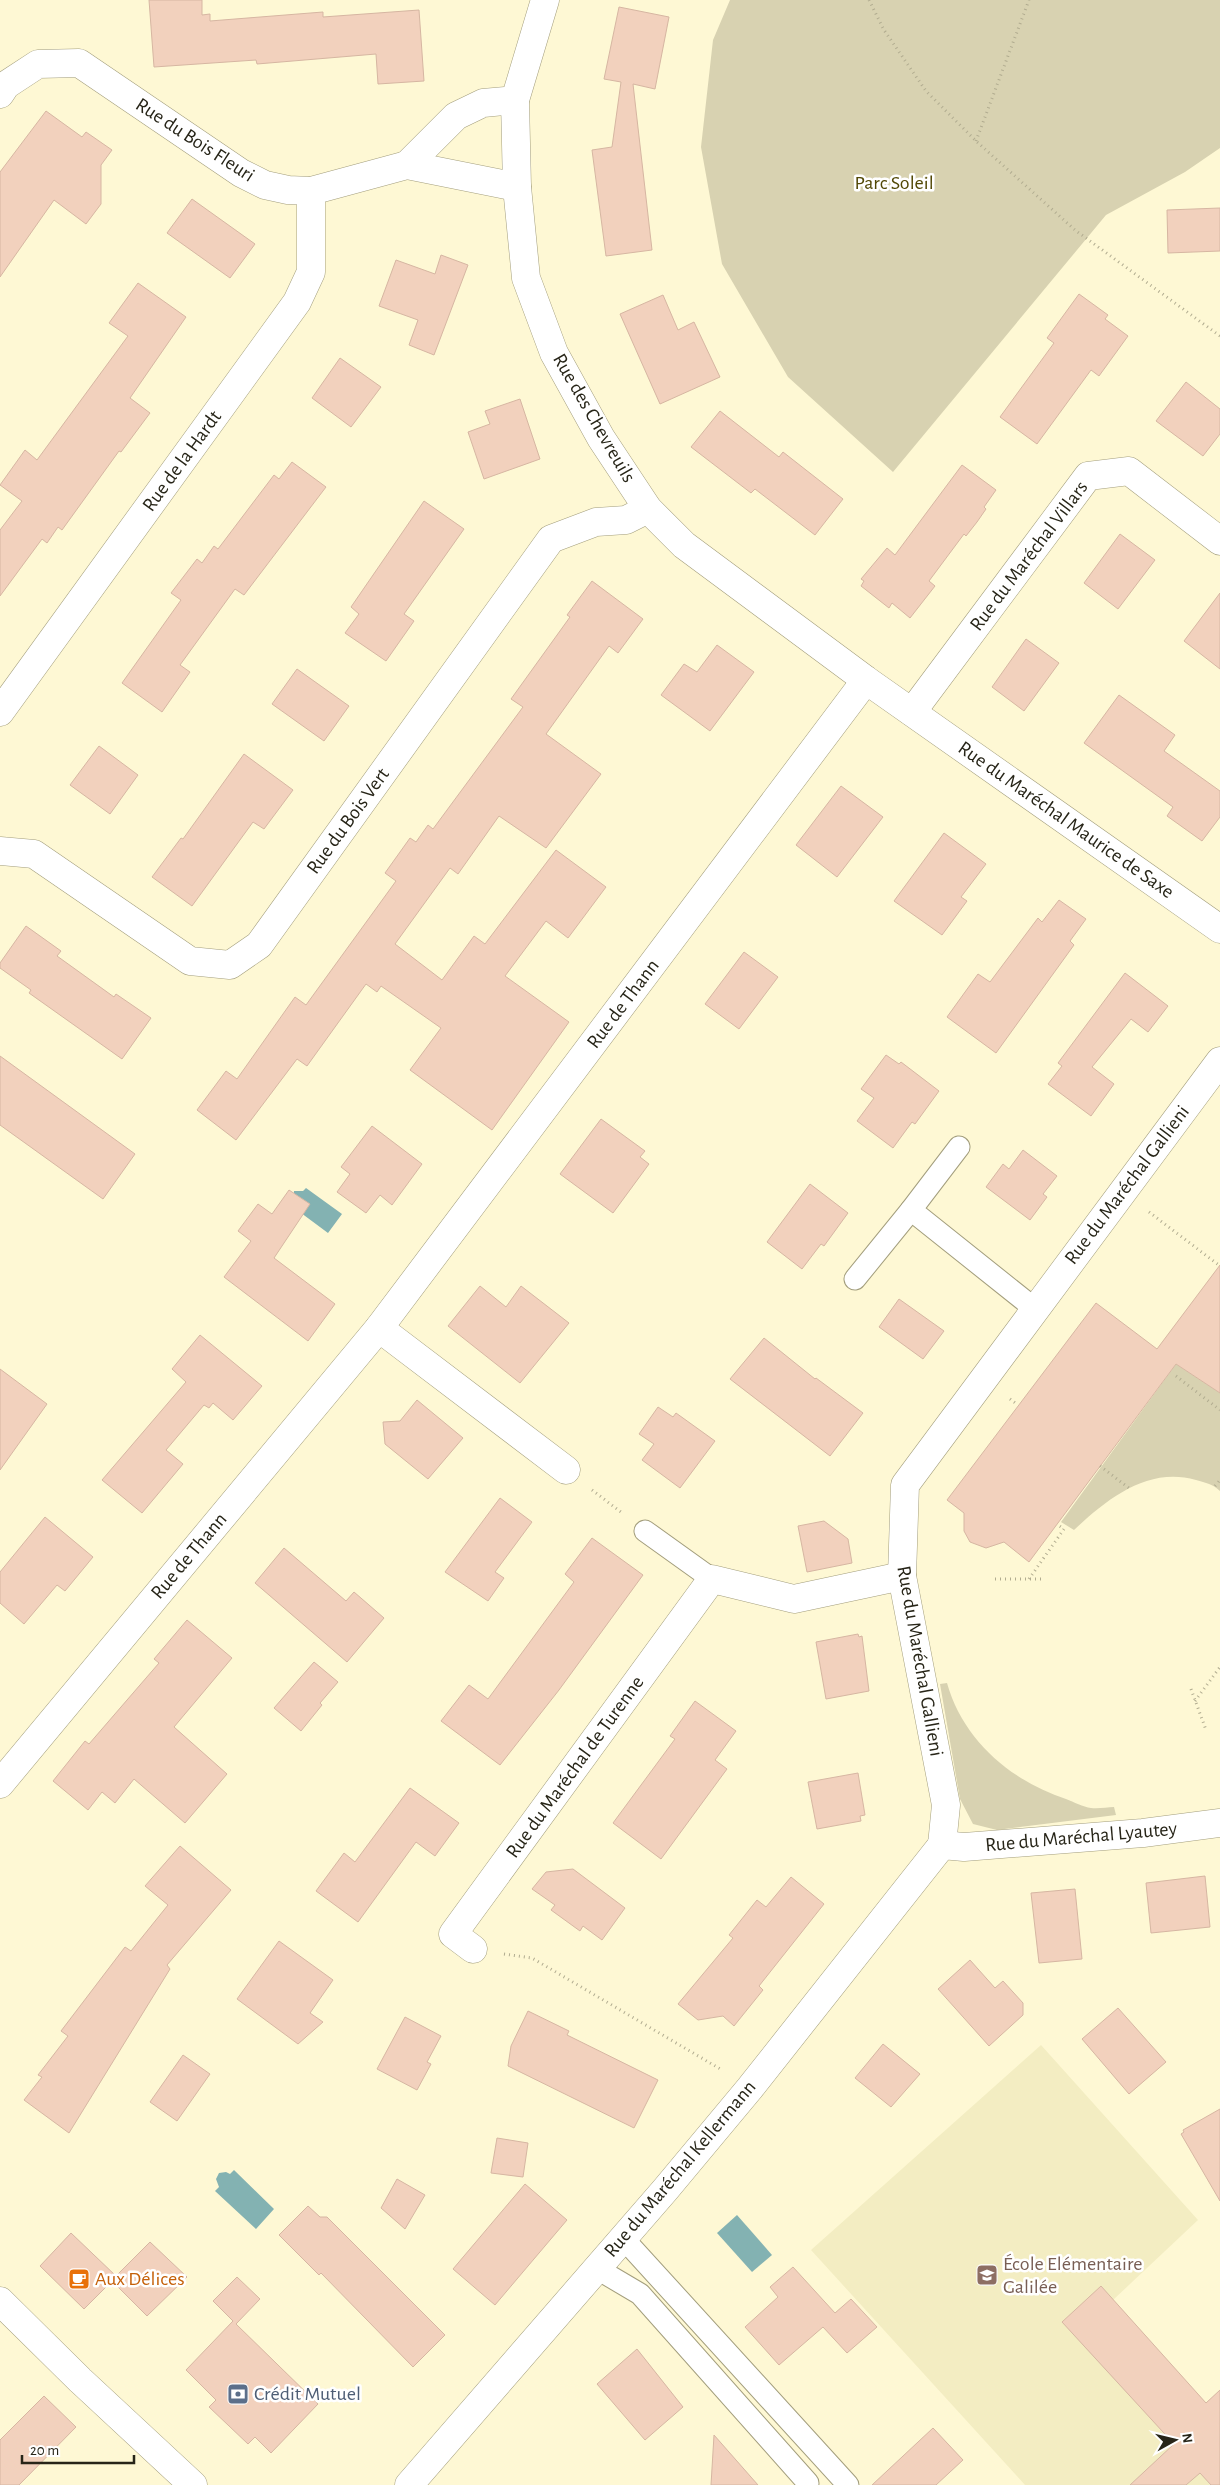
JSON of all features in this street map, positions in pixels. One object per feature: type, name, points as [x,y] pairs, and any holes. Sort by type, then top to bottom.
[{"type":"street","name":"Rue des Chevreuils","points":[[545,0],[515,100],[517,187],[526,278],[554,353],[601,438],[648,509],[684,545],[912,712]]},
{"type":"street","name":"Rue du Bois Fleuri","points":[[0,94],[6,85],[38,64],[79,63],[241,173],[280,188],[311,192],[407,165],[517,187]]},
{"type":"street","name":"Rue du Bois Fleuri","points":[[407,165],[456,116],[483,103],[515,100]]},
{"type":"street","name":"Rue de la Hardt","points":[[0,712],[297,302],[311,272],[311,192]]},
{"type":"street","name":"Rue du Maréchal Villars","points":[[912,712],[1088,476],[1129,471],[1220,541]]},
{"type":"street","name":"Rue du Bois Vert","points":[[0,851],[34,854],[190,961],[230,964],[259,945],[551,539],[596,522],[626,520],[648,509]]},
{"type":"street","name":"Rue de Thann","points":[[0,1784],[379,1328],[866,680]]},
{"type":"street","name":"Rue du Maréchal Maurice de Saxe","points":[[912,712],[1220,929]]},
{"type":"street","name":"Rue du Maréchal Gallieni","points":[[942,1845],[946,1805],[902,1576],[905,1485],[1220,1061]]},
{"type":"street","points":[[379,1328],[566,1470]]},
{"type":"street","points":[[712,1579],[794,1600],[902,1576]]},
{"type":"street","name":"Rue du Maréchal de Turenne","points":[[473,1949],[453,1934],[712,1579]]},
{"type":"street","name":"Rue du Maréchal Lyautey","points":[[942,1845],[964,1847],[1113,1836],[1220,1823]]},
{"type":"street","name":"Rue du Maréchal Kellermann","points":[[409,2485],[750,2088],[942,1845]]},
{"type":"street","points":[[0,2301],[80,2380],[193,2485]]},
{"type":"lane","points":[[855,1280],[959,1147]]},
{"type":"lane","points":[[911,1210],[1035,1309]]},
{"type":"lane","points":[[645,1531],[712,1579]]},
{"type":"lane","points":[[622,2237],[848,2485]]},
{"type":"lane","points":[[596,2268],[640,2294],[808,2483]]},
{"type":"path","points":[[870,0],[884,30],[926,91],[976,141],[1075,230],[1220,336]]},
{"type":"path","points":[[976,141],[1029,0]]},
{"type":"path","points":[[1122,1192],[1220,1266]]},
{"type":"path","points":[[1176,1376],[1220,1410]]},
{"type":"path","points":[[1100,1466],[1129,1488]]},
{"type":"path","points":[[566,1470],[645,1531]]},
{"type":"path","points":[[1215,1486],[1220,1480]]},
{"type":"path","points":[[1029,1579],[1064,1529],[1058,1525]]},
{"type":"path","points":[[995,1579],[1042,1579]]},
{"type":"path","points":[[1195,1700],[1220,1667]]},
{"type":"path","points":[[1191,1689],[1206,1730]]},
{"type":"path","points":[[473,1949],[532,1958],[696,2054],[750,2088]]},
{"type":"shaded area","name":"École Elémentaire Galilée","points":[[1041,2045],[1198,2220],[1113,2300],[1220,2485],[1025,2485],[811,2250]]},
{"type":"green space","name":"Parc Soleil","points":[[730,0],[1220,0],[1220,148],[1185,172],[1106,215],[893,472],[788,377],[722,264],[701,147],[713,40]]},
{"type":"green space","points":[[1176,1364],[1220,1393],[1220,1491],[1212,1485],[1178,1477],[1145,1481],[1114,1497],[1074,1530],[1061,1522]]},
{"type":"green space","points":[[947,1683],[954,1704],[977,1740],[1008,1769],[1046,1791],[1082,1806],[1094,1808],[1114,1807],[1116,1815],[997,1830],[973,1824],[960,1799],[940,1684]]},
{"type":"water","points":[[306,1188],[342,1214],[328,1233],[293,1207],[294,1191],[303,1191]]},
{"type":"water","points":[[234,2170],[274,2209],[256,2229],[215,2191],[219,2187],[216,2179],[219,2173],[226,2172],[230,2174]]},
{"type":"water","points":[[737,2215],[772,2255],[752,2272],[717,2233]]},
{"type":"building","points":[[149,0],[202,0],[202,15],[210,14],[210,21],[323,12],[323,17],[419,10],[424,81],[378,84],[376,54],[257,64],[256,60],[154,67]]},
{"type":"building","points":[[619,7],[669,17],[655,89],[633,84],[652,250],[606,256],[592,150],[612,147],[621,82],[604,79]]},
{"type":"building","points":[[46,111],[82,137],[86,132],[112,150],[101,165],[101,204],[86,224],[54,200],[0,277],[0,172]]},
{"type":"building","points":[[192,199],[255,244],[230,278],[167,233]]},
{"type":"building","points":[[1220,208],[1220,251],[1168,253],[1167,210]]},
{"type":"building","points":[[441,255],[468,265],[434,355],[409,345],[418,320],[379,306],[396,260],[435,274]]},
{"type":"building","points":[[138,283],[186,317],[130,398],[150,413],[121,452],[119,451],[62,530],[58,527],[47,543],[42,539],[0,596],[0,530],[22,501],[0,485],[25,450],[37,460],[128,336],[109,323]]},
{"type":"building","points":[[1079,294],[1108,315],[1105,319],[1128,336],[1099,376],[1091,370],[1037,444],[1000,417],[1054,343],[1047,338]]},
{"type":"building","points":[[663,295],[678,330],[694,322],[720,377],[660,404],[620,314]]},
{"type":"building","points":[[340,358],[381,387],[351,427],[312,398]]},
{"type":"building","points":[[1186,382],[1220,409],[1220,434],[1203,456],[1156,421]]},
{"type":"building","points":[[520,399],[540,459],[484,479],[468,432],[490,424],[485,411]]},
{"type":"building","points":[[720,411],[779,457],[783,452],[843,499],[815,535],[755,489],[751,493],[691,447]]},
{"type":"building","points":[[292,462],[326,487],[244,595],[235,589],[180,665],[190,672],[162,712],[122,683],[181,600],[171,593],[197,559],[202,563],[214,546],[218,549],[274,475],[279,479]]},
{"type":"building","points":[[962,465],[996,490],[984,507],[986,509],[977,522],[966,536],[964,534],[929,581],[935,586],[910,618],[892,603],[889,608],[861,586],[864,581],[861,579],[887,548],[895,555]]},
{"type":"building","points":[[424,501],[464,529],[404,614],[414,621],[386,661],[345,633],[359,614],[351,607]]},
{"type":"building","points":[[1120,534],[1155,560],[1118,609],[1084,583]]},
{"type":"building","points":[[592,581],[643,619],[618,653],[609,646],[546,734],[601,774],[546,848],[499,816],[458,874],[450,868],[395,944],[442,980],[474,936],[485,944],[556,850],[606,887],[568,938],[546,921],[505,976],[569,1022],[492,1130],[410,1070],[441,1028],[381,986],[377,992],[366,984],[307,1066],[297,1059],[236,1140],[197,1110],[226,1071],[237,1079],[295,997],[306,1005],[396,881],[385,873],[410,838],[416,842],[428,825],[433,829],[523,707],[511,699],[570,617],[567,615]]},
{"type":"building","points":[[1220,593],[1220,669],[1184,641]]},
{"type":"building","points":[[1026,639],[1059,663],[1024,711],[992,687]]},
{"type":"building","points":[[717,645],[754,672],[710,731],[661,695],[684,664],[697,672]]},
{"type":"building","points":[[297,669],[349,706],[324,741],[272,704]]},
{"type":"building","points":[[1119,695],[1175,735],[1164,751],[1220,791],[1220,817],[1202,841],[1167,816],[1173,807],[1084,743]]},
{"type":"building","points":[[99,746],[138,775],[110,814],[70,785]]},
{"type":"building","points":[[244,754],[293,790],[264,829],[253,822],[192,906],[152,877],[181,838],[183,839]]},
{"type":"building","points":[[841,786],[883,817],[837,877],[796,845]]},
{"type":"building","points":[[944,833],[986,864],[961,897],[967,901],[942,935],[894,901]]},
{"type":"building","points":[[1059,900],[1086,919],[1070,941],[1074,945],[996,1053],[947,1017],[978,974],[990,982],[1038,918],[1042,922]]},
{"type":"building","points":[[26,926],[61,951],[57,956],[114,997],[116,994],[151,1018],[122,1059],[29,993],[31,990],[0,968],[0,963]]},
{"type":"building","points":[[744,952],[778,977],[739,1029],[705,1004]]},
{"type":"building","points":[[1125,973],[1168,1006],[1148,1032],[1131,1019],[1092,1067],[1114,1084],[1091,1116],[1048,1084],[1062,1066],[1058,1063]]},
{"type":"building","points":[[886,1055],[899,1064],[901,1062],[939,1091],[915,1124],[912,1122],[893,1148],[857,1121],[874,1098],[861,1089]]},
{"type":"building","points":[[0,1056],[135,1154],[103,1199],[0,1125]]},
{"type":"building","points":[[601,1119],[645,1151],[640,1157],[649,1164],[613,1213],[560,1174]]},
{"type":"building","points":[[372,1126],[422,1164],[392,1205],[380,1195],[366,1213],[337,1192],[350,1174],[341,1167]]},
{"type":"building","points":[[1023,1150],[1057,1176],[1043,1194],[1047,1197],[1030,1220],[986,1187],[1003,1164],[1009,1169]]},
{"type":"building","points":[[810,1184],[848,1213],[824,1246],[821,1244],[802,1269],[767,1242]]},
{"type":"building","points":[[289,1190],[310,1204],[274,1258],[335,1304],[308,1341],[224,1277],[251,1241],[238,1231],[258,1204],[272,1214]]},
{"type":"building","points":[[1220,1265],[1220,1393],[1176,1364],[1029,1562],[1004,1542],[986,1548],[970,1542],[964,1531],[964,1513],[947,1500],[1096,1303],[1157,1349]]},
{"type":"building","points":[[480,1286],[506,1307],[521,1286],[569,1323],[520,1383],[448,1326]]},
{"type":"building","points":[[899,1299],[944,1331],[923,1359],[879,1327]]},
{"type":"building","points":[[200,1335],[262,1386],[233,1420],[213,1403],[209,1408],[204,1405],[166,1450],[183,1464],[142,1513],[102,1480],[186,1382],[172,1369]]},
{"type":"building","points":[[764,1338],[815,1379],[863,1413],[830,1456],[730,1379]]},
{"type":"building","points":[[0,1369],[47,1404],[0,1470]]},
{"type":"building","points":[[417,1400],[463,1438],[428,1479],[385,1444],[383,1422],[400,1421]]},
{"type":"building","points":[[658,1407],[673,1417],[676,1413],[715,1441],[680,1488],[642,1460],[654,1444],[639,1434]]},
{"type":"building","points":[[500,1498],[532,1522],[495,1572],[504,1578],[488,1601],[445,1572]]},
{"type":"building","points":[[45,1517],[93,1557],[65,1591],[57,1585],[24,1624],[0,1603],[0,1572]]},
{"type":"building","points":[[824,1521],[848,1539],[852,1563],[807,1572],[798,1526]]},
{"type":"building","points":[[592,1538],[643,1575],[559,1690],[500,1765],[441,1721],[469,1685],[488,1699],[574,1582],[565,1574]]},
{"type":"building","points":[[284,1548],[346,1601],[354,1592],[384,1618],[347,1662],[255,1583]]},
{"type":"building","points":[[187,1620],[232,1658],[174,1727],[227,1774],[185,1823],[134,1779],[115,1803],[102,1792],[88,1810],[53,1781],[85,1741],[89,1744],[159,1663],[154,1659]]},
{"type":"building","points":[[858,1634],[859,1637],[862,1636],[869,1691],[826,1699],[816,1642]]},
{"type":"building","points":[[314,1662],[338,1682],[320,1703],[322,1705],[301,1731],[274,1708]]},
{"type":"building","points":[[695,1701],[736,1731],[715,1760],[727,1769],[661,1859],[613,1823],[675,1739],[670,1736]]},
{"type":"building","points":[[858,1773],[865,1815],[860,1816],[861,1821],[817,1829],[808,1782]]},
{"type":"building","points":[[410,1788],[459,1823],[435,1856],[416,1842],[358,1922],[316,1891],[344,1853],[355,1862]]},
{"type":"building","points":[[180,1846],[231,1890],[167,1965],[170,1969],[69,2133],[24,2100],[42,2077],[38,2075],[68,2036],[61,2031],[125,1947],[131,1951],[168,1905],[145,1886]]},
{"type":"building","points":[[573,1869],[625,1908],[602,1940],[583,1926],[580,1931],[551,1910],[555,1905],[532,1889],[546,1872]]},
{"type":"building","points":[[1205,1876],[1210,1927],[1151,1933],[1146,1883]]},
{"type":"building","points":[[791,1877],[824,1904],[759,1986],[763,1990],[734,2026],[723,2016],[698,2020],[678,2004],[733,1938],[729,1935],[757,1900],[766,1907]]},
{"type":"building","points":[[1075,1889],[1082,1959],[1039,1963],[1031,1893]]},
{"type":"building","points":[[279,1941],[333,1980],[310,2013],[323,2022],[298,2044],[237,1999]]},
{"type":"building","points":[[970,1960],[995,1988],[1003,1981],[1023,2003],[1023,2015],[989,2046],[938,1989]]},
{"type":"building","points":[[1118,2008],[1166,2062],[1129,2094],[1082,2039]]},
{"type":"building","points":[[528,2011],[569,2031],[567,2035],[658,2080],[634,2128],[508,2066],[511,2046]]},
{"type":"building","points":[[405,2017],[441,2036],[427,2062],[431,2064],[417,2090],[377,2069]]},
{"type":"building","points":[[883,2044],[920,2074],[891,2107],[855,2078]]},
{"type":"building","points":[[183,2055],[210,2074],[177,2121],[150,2102]]},
{"type":"building","points":[[1220,2109],[1220,2201],[1181,2134],[1184,2132],[1183,2130]]},
{"type":"building","points":[[497,2138],[528,2143],[523,2177],[491,2173]]},
{"type":"building","points":[[397,2179],[425,2195],[405,2229],[381,2208]]},
{"type":"building","points":[[525,2184],[567,2220],[495,2305],[453,2269]]},
{"type":"building","points":[[308,2206],[320,2217],[327,2217],[445,2335],[413,2367],[321,2273],[319,2275],[279,2235]]},
{"type":"building","points":[[71,2233],[116,2276],[150,2242],[187,2277],[147,2316],[112,2281],[84,2309],[40,2266]]},
{"type":"building","points":[[793,2267],[835,2313],[851,2299],[877,2327],[847,2353],[823,2327],[779,2365],[745,2327],[778,2297],[770,2287]]},
{"type":"building","points":[[237,2277],[260,2299],[236,2324],[318,2404],[271,2453],[255,2437],[248,2444],[209,2407],[216,2400],[186,2370],[233,2321],[213,2301]]},
{"type":"building","points":[[1101,2286],[1206,2403],[1220,2390],[1220,2485],[1211,2485],[1200,2473],[1186,2485],[1130,2485],[1174,2444],[1062,2322]]},
{"type":"building","points":[[637,2349],[683,2407],[645,2440],[597,2384]]},
{"type":"building","points":[[44,2396],[76,2427],[19,2485],[0,2485],[0,2440]]},
{"type":"building","points":[[933,2428],[963,2460],[936,2485],[872,2485]]},
{"type":"building","points":[[714,2435],[758,2485],[711,2485]]},
{"type":"place","name":"École Elémentaire Galilée","points":[[987,2275]]},
{"type":"place","name":"Aux Délices","points":[[79,2279]]},
{"type":"place","name":"Crédit Mutuel","points":[[238,2394]]}]
